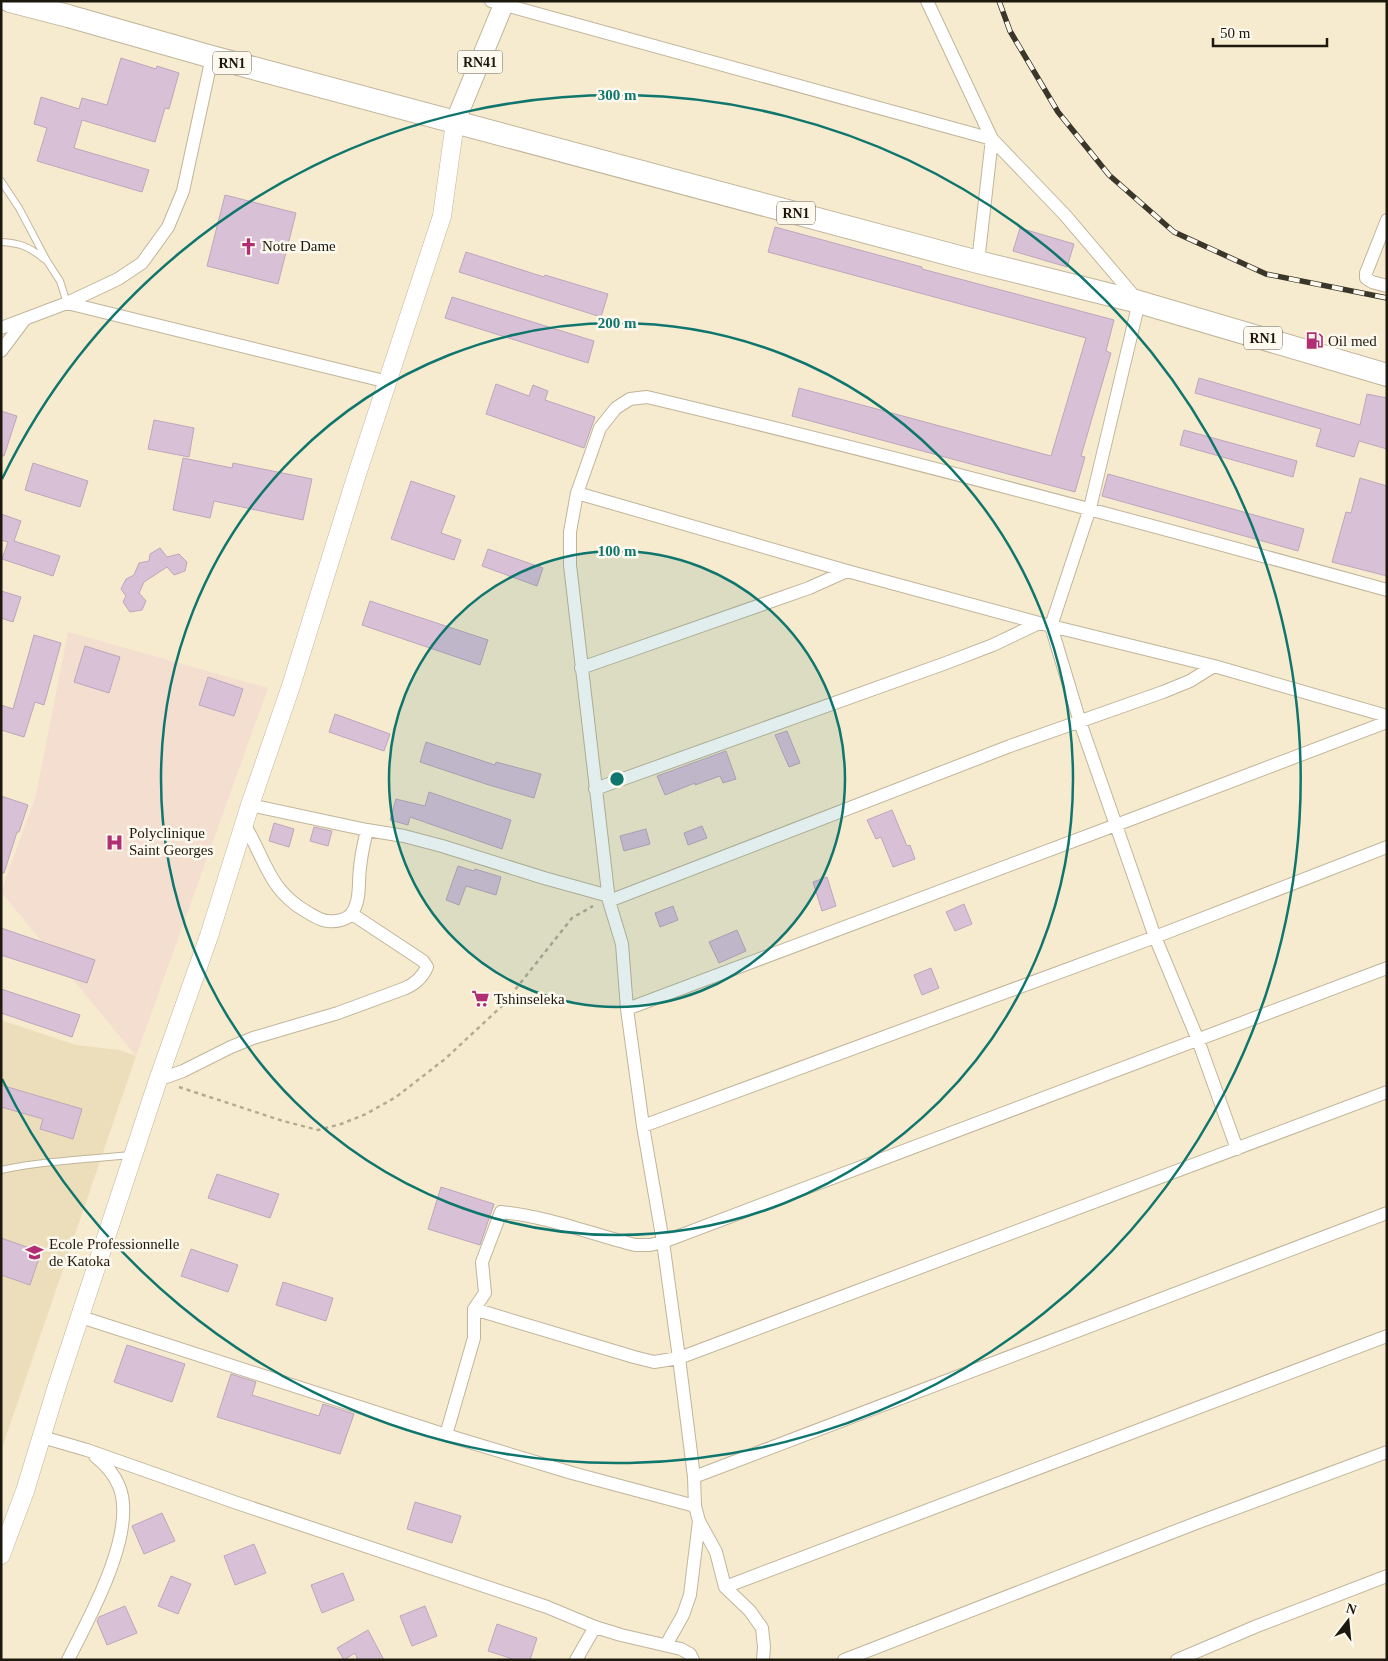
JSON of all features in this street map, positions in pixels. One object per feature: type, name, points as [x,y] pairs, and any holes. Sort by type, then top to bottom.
[{"type":"highway","name":"RN1","points":[[10,1],[978,262],[1139,302],[1387,375]]},
{"type":"main road","name":"RN41","points":[[455,122],[500,2]]},
{"type":"street","points":[[927,1],[992,140],[1065,215],[1139,302],[1090,508],[1045,624],[1155,937],[1198,1040],[1237,1149]]},
{"type":"street","points":[[500,2],[992,140]]},
{"type":"street","points":[[1,328],[68,303],[118,279],[142,263],[168,227],[183,191],[212,57]]},
{"type":"street","points":[[1,1555],[24,1491],[158,1080],[197,971],[250,805],[291,686],[357,474],[442,216],[455,122]]},
{"type":"street","points":[[978,262],[992,140]]},
{"type":"street","points":[[1387,220],[1366,274],[1366,278],[1372,282],[1387,286]]},
{"type":"street","points":[[68,303],[388,382]]},
{"type":"street","points":[[1,351],[25,318]]},
{"type":"street","points":[[763,1660],[762,1628],[750,1611],[725,1587],[716,1552],[694,1506],[694,1476],[680,1358],[643,1126],[627,1009],[622,944],[609,898],[570,564],[570,532],[578,494],[600,428],[616,408],[630,399],[647,397],[808,435],[1090,508],[1387,590]]},
{"type":"street","points":[[578,494],[847,571],[1045,624],[1214,666],[1387,716]]},
{"type":"street","points":[[581,668],[810,588],[847,571]]},
{"type":"street","points":[[595,789],[946,663],[1045,624]]},
{"type":"street","points":[[250,805],[404,836],[609,898],[1010,746],[1163,692],[1190,680],[1214,666]]},
{"type":"street","points":[[627,1009],[1387,722]]},
{"type":"street","points":[[244,824],[272,880],[285,895],[324,921],[337,922],[352,914],[357,902],[360,869],[367,830]]},
{"type":"street","points":[[643,1126],[1155,937],[1387,847]]},
{"type":"street","points":[[158,1080],[183,1071],[253,1038],[338,1012],[403,989],[412,985],[423,975],[427,967],[423,961],[352,914]]},
{"type":"street","points":[[446,1435],[474,1338],[474,1310],[485,1293],[482,1262],[501,1212],[515,1213],[635,1245],[650,1245],[663,1242],[1387,968]]},
{"type":"street","points":[[474,1310],[654,1362],[680,1358],[1387,1092]]},
{"type":"street","points":[[694,1476],[1387,1212]]},
{"type":"street","points":[[81,1317],[446,1435],[572,1473],[694,1506]]},
{"type":"street","points":[[725,1587],[1387,1336]]},
{"type":"street","points":[[42,1436],[87,1450],[246,1507],[547,1607],[595,1627],[682,1649],[690,1654],[693,1660]]},
{"type":"street","points":[[68,1660],[104,1588],[122,1524],[123,1503],[119,1485],[105,1464],[87,1450]]},
{"type":"street","points":[[844,1660],[1387,1452]]},
{"type":"street","points":[[666,1645],[683,1615],[690,1595],[700,1521]]},
{"type":"street","points":[[1177,1660],[1265,1622],[1387,1576]]},
{"type":"street","points":[[576,1660],[595,1627]]},
{"type":"lane","points":[[1,181],[19,208],[47,262],[60,281],[68,303]]},
{"type":"lane","points":[[1,242],[30,248],[47,262]]},
{"type":"lane","points":[[1,1170],[27,1164],[134,1154]]},
{"type":"path","points":[[158,1080],[284,1121],[318,1130],[341,1124],[366,1114],[396,1097],[445,1059],[502,1005],[572,918],[609,898]]},
{"type":"shaded area","name":"Polyclinique Saint Georges","points":[[68,632],[268,688],[136,1056],[1,892],[36,795]]},
{"type":"shaded area","name":"Ecole Professionnelle de Katoka","points":[[1,1020],[76,1045],[120,1050],[136,1056],[1,1451]]},
{"type":"building","points":[[121,58],[156,69],[157,66],[179,73],[169,109],[165,108],[155,142],[82,120],[74,148],[149,170],[142,192],[37,161],[47,128],[34,124],[41,97],[79,109],[82,98],[107,105]]},
{"type":"building","points":[[225,195],[296,213],[278,284],[207,266]]},
{"type":"building","points":[[775,227],[922,267],[922,269],[1114,320],[1106,351],[1111,353],[1081,456],[1085,457],[1075,492],[792,416],[799,388],[1051,456],[1086,338],[768,252]]},
{"type":"building","points":[[1020,228],[1074,244],[1067,267],[1013,251]]},
{"type":"building","points":[[466,252],[544,277],[545,275],[608,294],[601,317],[459,272]]},
{"type":"building","points":[[452,297],[594,341],[588,363],[445,318]]},
{"type":"building","points":[[1199,378],[1360,425],[1367,394],[1387,398],[1387,449],[1359,441],[1354,457],[1316,446],[1321,429],[1195,393]]},
{"type":"building","points":[[496,384],[529,396],[533,385],[548,391],[545,400],[595,417],[584,448],[486,414]]},
{"type":"building","points":[[1,411],[17,416],[4,456],[1,456]]},
{"type":"building","points":[[154,420],[194,428],[189,457],[148,449]]},
{"type":"building","points":[[1184,430],[1297,461],[1293,477],[1180,445]]},
{"type":"building","points":[[183,458],[232,468],[233,463],[312,479],[303,520],[214,501],[210,518],[173,510]]},
{"type":"building","points":[[33,463],[88,481],[80,507],[25,490]]},
{"type":"building","points":[[1108,474],[1304,529],[1298,551],[1102,496]]},
{"type":"building","points":[[1360,478],[1387,486],[1387,576],[1332,562],[1346,512],[1351,513]]},
{"type":"building","points":[[411,481],[455,496],[441,533],[461,540],[454,560],[391,539]]},
{"type":"building","points":[[1,514],[21,521],[14,541],[60,556],[53,576],[2,559],[8,542],[1,540]]},
{"type":"building","points":[[160,548],[167,557],[179,554],[187,562],[185,571],[174,575],[167,567],[144,582],[139,593],[146,601],[142,610],[130,612],[123,602],[126,596],[121,589],[126,579],[134,575],[139,563],[149,561],[150,554]]},
{"type":"building","points":[[488,549],[543,568],[537,586],[482,566]]},
{"type":"building","points":[[1,591],[21,597],[13,622],[1,618]]},
{"type":"building","points":[[370,601],[488,640],[480,665],[362,625]]},
{"type":"building","points":[[34,635],[61,643],[44,705],[35,702],[24,737],[1,730],[1,705],[13,709]]},
{"type":"building","points":[[85,646],[120,657],[109,693],[74,682]]},
{"type":"building","points":[[208,677],[243,689],[234,716],[199,705]]},
{"type":"building","points":[[335,714],[390,734],[384,751],[329,732]]},
{"type":"building","points":[[787,731],[800,763],[789,767],[775,735]]},
{"type":"building","points":[[426,742],[495,765],[496,762],[541,774],[534,798],[420,762]]},
{"type":"building","points":[[726,751],[736,779],[723,783],[720,776],[695,785],[695,783],[665,795],[657,776]]},
{"type":"building","points":[[429,792],[511,820],[502,849],[410,817],[408,825],[390,820],[396,799],[425,806]]},
{"type":"building","points":[[1,796],[28,805],[4,873],[1,873]]},
{"type":"building","points":[[892,810],[907,846],[910,845],[915,859],[893,867],[881,837],[876,839],[867,820]]},
{"type":"building","points":[[274,823],[294,829],[289,847],[269,841]]},
{"type":"building","points":[[702,826],[707,838],[688,845],[684,833]]},
{"type":"building","points":[[314,827],[332,831],[328,846],[310,841]]},
{"type":"building","points":[[646,829],[650,844],[624,851],[620,836]]},
{"type":"building","points":[[458,866],[501,877],[496,895],[466,886],[459,905],[446,900]]},
{"type":"building","points":[[827,877],[836,906],[822,911],[813,882]]},
{"type":"building","points":[[964,904],[972,924],[955,931],[946,912]]},
{"type":"building","points":[[673,906],[678,920],[660,927],[655,913]]},
{"type":"building","points":[[1,928],[95,960],[87,983],[1,955]]},
{"type":"building","points":[[737,930],[746,951],[719,963],[709,942]]},
{"type":"building","points":[[931,968],[939,988],[922,995],[914,975]]},
{"type":"building","points":[[1,989],[80,1015],[72,1037],[1,1013]]},
{"type":"building","points":[[1,1085],[82,1109],[73,1139],[40,1129],[43,1119],[1,1107]]},
{"type":"building","points":[[217,1174],[279,1194],[270,1218],[208,1198]]},
{"type":"building","points":[[441,1187],[494,1204],[480,1245],[428,1229]]},
{"type":"building","points":[[1,1238],[41,1252],[30,1285],[1,1275]]},
{"type":"building","points":[[191,1249],[238,1265],[228,1292],[181,1276]]},
{"type":"building","points":[[283,1282],[333,1298],[326,1321],[276,1305]]},
{"type":"building","points":[[127,1345],[185,1364],[172,1402],[114,1382]]},
{"type":"building","points":[[231,1374],[256,1382],[252,1395],[319,1416],[323,1404],[354,1414],[340,1454],[217,1417]]},
{"type":"building","points":[[415,1502],[461,1516],[452,1543],[407,1529]]},
{"type":"building","points":[[162,1513],[175,1541],[144,1554],[132,1526]]},
{"type":"building","points":[[254,1544],[266,1573],[235,1585],[224,1556]]},
{"type":"building","points":[[343,1573],[354,1600],[322,1613],[311,1585]]},
{"type":"building","points":[[171,1576],[191,1584],[178,1614],[158,1606]]},
{"type":"building","points":[[125,1606],[137,1633],[107,1645],[97,1621],[99,1617]]},
{"type":"building","points":[[425,1606],[437,1636],[412,1646],[400,1616]]},
{"type":"building","points":[[497,1624],[537,1638],[530,1660],[516,1660],[488,1651]]},
{"type":"building","points":[[368,1630],[384,1660],[358,1660],[355,1653],[344,1660],[337,1648]]},
{"type":"railway","points":[[999,1],[1010,31],[1058,112],[1109,175],[1174,232],[1266,274],[1387,298]]},
{"type":"place","name":"Notre Dame","points":[[248,246]]},
{"type":"place","name":"Oil med","points":[[1314,341]]},
{"type":"place","name":"Polyclinique Saint Georges","points":[[115,842]]},
{"type":"place","name":"Tshinseleka","points":[[480,999]]},
{"type":"place","name":"Ecole Professionnelle de Katoka","points":[[35,1253]]}]
